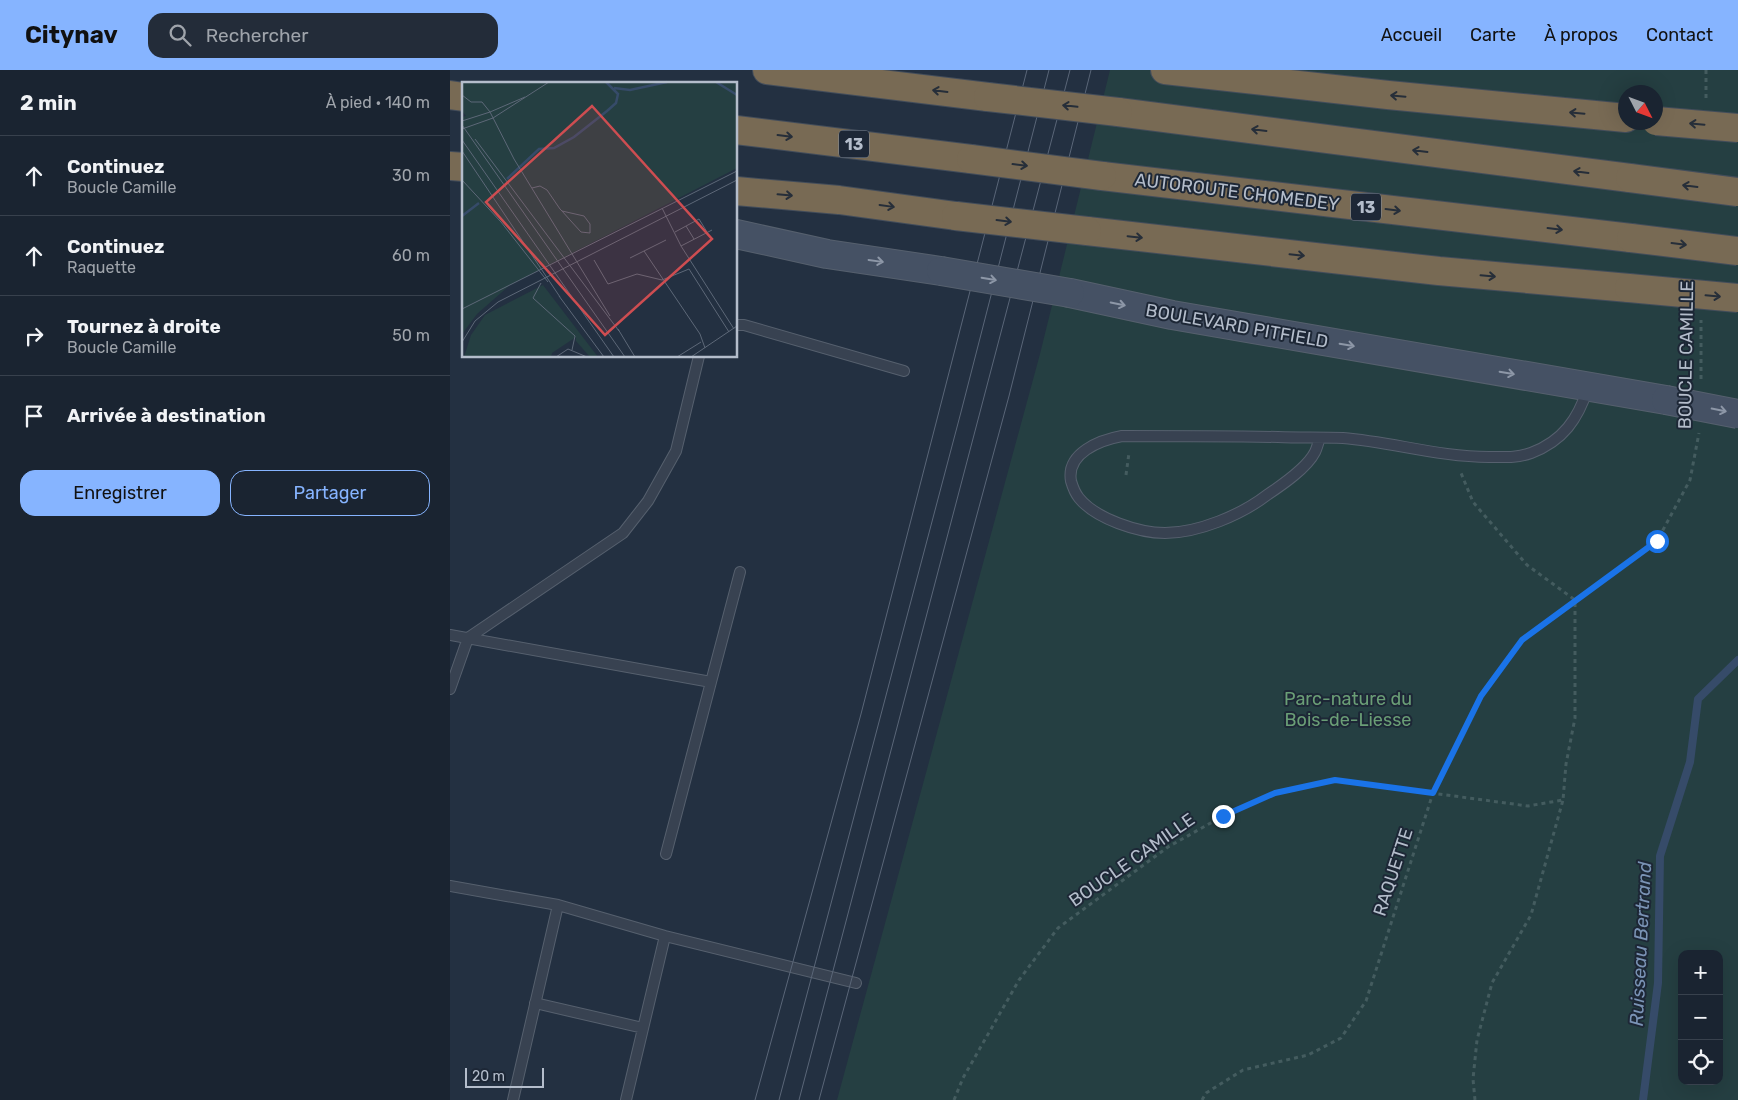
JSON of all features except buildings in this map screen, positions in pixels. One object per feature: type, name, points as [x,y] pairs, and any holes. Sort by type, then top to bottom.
[{"type":"highway","points":[[767,70],[1118,112],[1738,192]]},
{"type":"highway","points":[[1165,70],[1378,94],[1618,117]]},
{"type":"highway","points":[[1663,122],[1738,128]]},
{"type":"highway","name":"AUTOROUTE CHOMEDEY","points":[[738,130],[1102,176],[1738,251]]},
{"type":"highway","points":[[738,191],[839,200],[956,216],[1439,271],[1738,298]]},
{"type":"main road","name":"BOULEVARD PITFIELD","points":[[738,234],[827,254],[1070,293],[1172,315],[1738,414]]},
{"type":"lane","points":[[738,325],[744,325],[904,371]]},
{"type":"lane","points":[[450,690],[468,638],[623,533],[648,501],[676,451],[699,358]]},
{"type":"lane","points":[[1320,438],[1314,453],[1305,464],[1284,484],[1258,503],[1220,520],[1190,530],[1165,533],[1145,530],[1114,521],[1100,514],[1079,498],[1073,489],[1071,477],[1076,460],[1089,448],[1106,439],[1122,436],[1343,438],[1477,457],[1508,458],[1529,454],[1560,436],[1572,423],[1582,406],[1589,387]]},
{"type":"lane","points":[[666,854],[740,572]]},
{"type":"lane","points":[[450,635],[712,682]]},
{"type":"lane","points":[[450,886],[558,905],[665,936],[856,983]]},
{"type":"lane","points":[[513,1100],[558,905]]},
{"type":"lane","points":[[626,1100],[665,936]]},
{"type":"lane","points":[[535,1003],[642,1028]]},
{"type":"path","points":[[1706,70],[1706,104]]},
{"type":"path","name":"BOUCLE CAMILLE","points":[[1701,315],[1701,384]]},
{"type":"path","name":"BOUCLE CAMILLE","points":[[1575,600],[1657,541],[1690,480],[1701,424]]},
{"type":"path","points":[[1453,454],[1472,502],[1527,565],[1575,600],[1575,718],[1566,764],[1563,800],[1530,915],[1492,983],[1477,1040],[1473,1079],[1475,1100]]},
{"type":"path","name":"RAQUETTE","points":[[1202,1100],[1206,1093],[1243,1070],[1308,1055],[1341,1038],[1366,1001],[1433,793],[1481,696],[1522,640],[1575,600]]},
{"type":"path","name":"BOUCLE CAMILLE","points":[[954,1100],[964,1078],[1019,980],[1058,928],[1168,847],[1223,816],[1275,793],[1335,780],[1528,806],[1563,800]]},
{"type":"green space","name":"Parc-nature du Bois-de-Liesse","points":[[1110,70],[1738,70],[1738,1100],[837,1100],[1040,354]]},
{"type":"waterway","name":"Ruisseau Bertrand","points":[[1643,1100],[1658,983],[1660,856],[1690,762],[1698,699],[1738,660]]},
{"type":"tram line","points":[[755,1100],[861,714],[1027,70]]},
{"type":"tram line","points":[[779,1100],[961,412],[1049,70]]},
{"type":"tram line","points":[[799,1100],[1070,70]]},
{"type":"tram line","points":[[819,1100],[1009,396],[1091,70]]},
{"type":"route","points":[[1223,816],[1275,793],[1335,780],[1433,793],[1481,696],[1522,640],[1657,541]]}]
